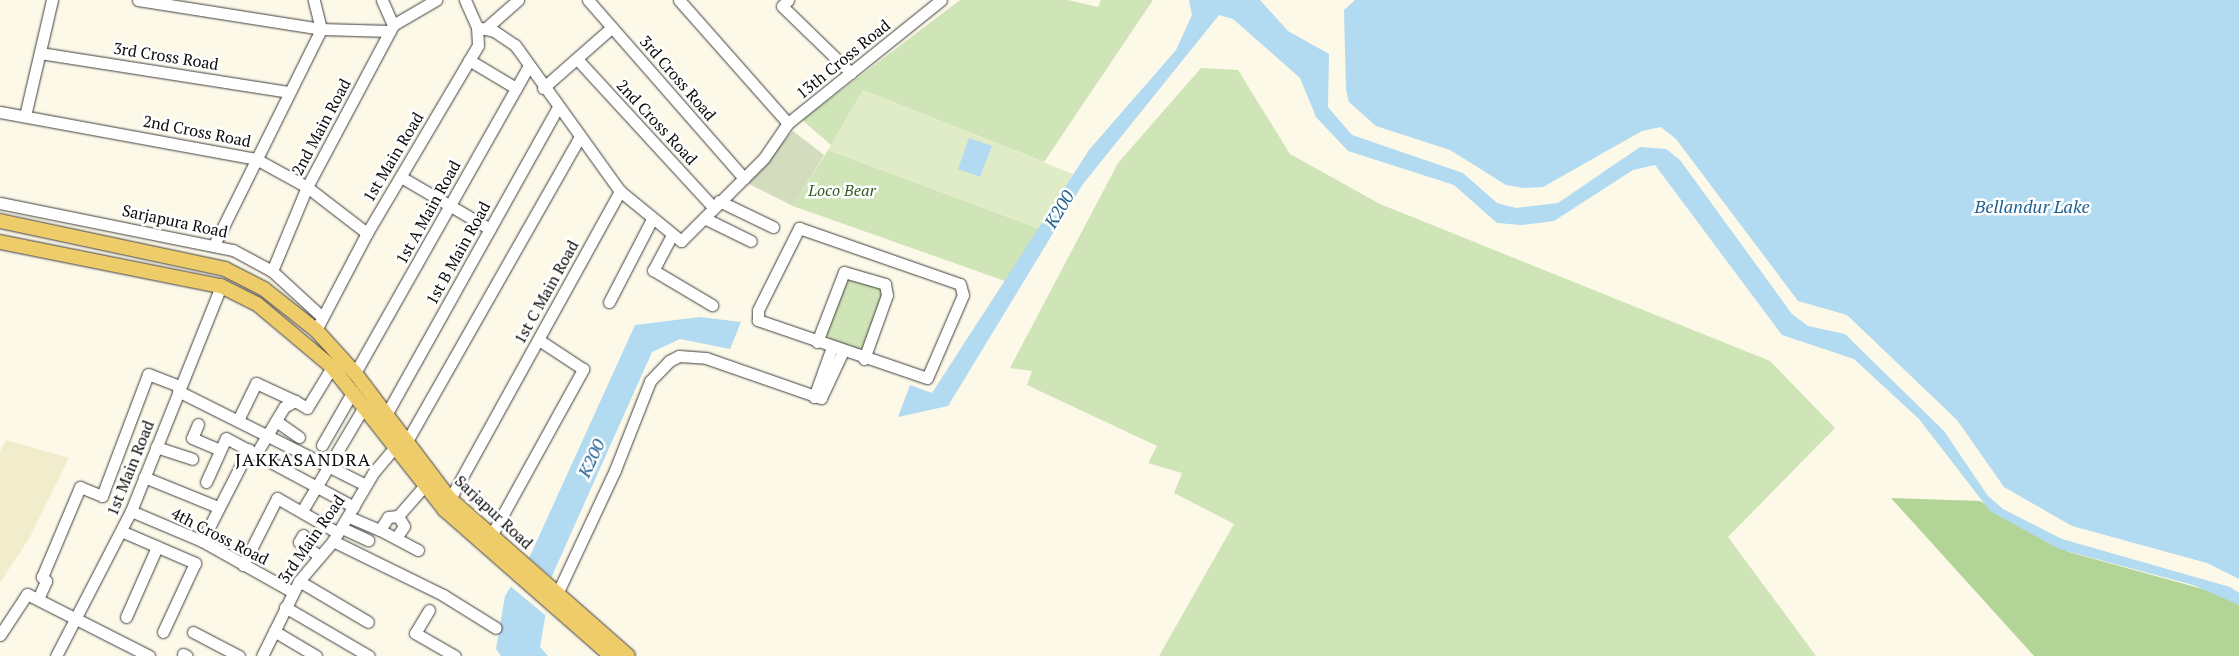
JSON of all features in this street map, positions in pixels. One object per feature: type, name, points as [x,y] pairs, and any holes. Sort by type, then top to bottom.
[{"type":"main road","points":[[0,221],[179,258],[244,277],[319,324]]},
{"type":"main road","points":[[0,242],[221,286]]},
{"type":"main road","points":[[174,277],[179,258]]},
{"type":"main road","name":"Sarjapur Road","points":[[221,286],[257,304],[308,342],[450,498],[491,536],[518,566]]},
{"type":"main road","name":"Sarjapur Road","points":[[319,324],[387,414],[425,485],[445,510],[554,595],[614,653]]},
{"type":"street","points":[[25,116],[52,0]]},
{"type":"street","points":[[138,0],[320,29],[392,28],[436,0]]},
{"type":"street","points":[[214,245],[320,29],[314,0]]},
{"type":"street","points":[[382,0],[392,28]]},
{"type":"street","points":[[465,0],[481,28],[515,45],[543,88],[620,191],[652,221],[672,235],[653,270],[712,304]]},
{"type":"street","points":[[481,28],[518,0]]},
{"type":"street","name":"3rd Cross Road","points":[[588,0],[744,178]]},
{"type":"street","points":[[678,0],[788,123]]},
{"type":"street","points":[[788,0],[782,6],[851,74]]},
{"type":"street","name":"13th Cross Road","points":[[672,235],[684,239],[716,204],[764,158],[788,123],[941,0]]},
{"type":"street","name":"2nd Main Road","points":[[272,271],[307,187],[392,28]]},
{"type":"street","name":"1st Main Road","points":[[319,324],[367,233],[478,45],[481,28]]},
{"type":"street","points":[[543,88],[611,28]]},
{"type":"street","name":"3rd Cross Road","points":[[40,53],[288,92]]},
{"type":"street","name":"2nd Cross Road","points":[[577,59],[716,204]]},
{"type":"street","points":[[469,60],[516,88]]},
{"type":"street","name":"1st A Main Road","points":[[355,373],[528,67]]},
{"type":"street","name":"1st B Main Road","points":[[387,414],[558,108]]},
{"type":"street","name":"2nd Cross Road","points":[[0,112],[256,159],[307,187],[367,233]]},
{"type":"street","name":"3rd Main Road","points":[[262,656],[299,581],[338,534],[366,485],[402,444],[540,216],[579,138]]},
{"type":"street","points":[[401,177],[490,229]]},
{"type":"street","name":"1st C Main Road","points":[[450,498],[620,191]]},
{"type":"street","name":"Sarjapura Road","points":[[0,203],[214,245],[272,271],[319,324]]},
{"type":"street","points":[[716,204],[773,227]]},
{"type":"street","points":[[704,218],[751,241]]},
{"type":"street","points":[[608,302],[652,221]]},
{"type":"street","points":[[799,228],[960,284],[962,295],[927,378],[838,349],[762,323],[757,316],[799,228]]},
{"type":"street","points":[[817,342],[844,272],[885,284],[887,295],[864,359]]},
{"type":"street","name":"1st Main Road","points":[[56,656],[131,511],[221,286]]},
{"type":"street","points":[[491,536],[583,369],[538,340]]},
{"type":"street","points":[[554,595],[615,470],[650,381],[670,360],[679,356],[706,358],[814,397],[827,394],[838,349]]},
{"type":"street","points":[[239,418],[256,383],[307,408],[332,367]]},
{"type":"street","points":[[38,599],[46,580],[42,577],[80,487],[102,496],[148,374],[239,418],[330,468],[366,485]]},
{"type":"street","points":[[322,445],[353,391]]},
{"type":"street","points":[[202,541],[218,507],[252,452],[276,421],[295,401]]},
{"type":"street","points":[[302,511],[330,468],[365,405]]},
{"type":"street","points":[[276,421],[299,437]]},
{"type":"street","points":[[198,424],[192,438],[220,450]]},
{"type":"street","points":[[206,482],[226,438],[317,487],[351,512],[418,550]]},
{"type":"street","points":[[156,447],[192,459]]},
{"type":"street","points":[[144,477],[218,507]]},
{"type":"street","points":[[380,530],[388,517],[398,516],[425,485]]},
{"type":"street","points":[[243,565],[277,498],[302,511],[496,628]]},
{"type":"street","name":"4th Cross Road","points":[[131,511],[202,541],[293,592]]},
{"type":"street","points":[[396,538],[404,526],[398,516]]},
{"type":"street","points":[[121,531],[195,563],[163,632]]},
{"type":"street","points":[[338,534],[368,540]]},
{"type":"street","points":[[303,535],[299,542],[320,556]]},
{"type":"street","points":[[126,616],[157,547]]},
{"type":"street","points":[[299,581],[368,622]]},
{"type":"street","points":[[0,634],[28,594],[149,656]]},
{"type":"street","points":[[286,607],[369,656]]},
{"type":"street","points":[[429,610],[415,633],[454,656]]},
{"type":"street","points":[[274,631],[316,656]]},
{"type":"street","points":[[194,632],[239,656]]},
{"type":"shaded area","points":[[6,440],[69,458],[30,537],[0,583],[0,451]]},
{"type":"green space","points":[[960,0],[1068,0],[1098,7],[1101,0],[1153,0],[1044,162],[863,90],[831,145],[802,120]]},
{"type":"green space","points":[[1201,68],[1238,70],[1290,154],[1380,204],[1770,361],[1835,428],[1728,537],[1816,656],[1159,656],[1234,524],[1174,493],[1182,473],[1148,463],[1157,446],[1027,385],[1032,371],[1010,368],[1118,163]]},
{"type":"green space","points":[[863,90],[1073,174],[1040,229],[828,150]]},
{"type":"green space","points":[[793,131],[824,155],[793,206],[747,183]]},
{"type":"green space","name":"Loco Bear","points":[[828,150],[1040,229],[1005,281],[793,206]]},
{"type":"green space","points":[[844,276],[885,290],[865,348],[854,350],[832,341],[823,330]]},
{"type":"green space","points":[[1891,498],[1980,501],[2069,552],[2224,595],[2239,605],[2239,656],[2034,656]]},
{"type":"water","name":"K200","points":[[1189,0],[1260,0],[1288,31],[1329,54],[1328,107],[1352,135],[1463,173],[1497,203],[1516,208],[1558,203],[1640,147],[1666,149],[1680,160],[1792,314],[1808,326],[1845,334],[1944,431],[1988,496],[2003,509],[2062,539],[2230,587],[2239,593],[2239,605],[2193,585],[2059,549],[1990,511],[1919,419],[1854,359],[1782,335],[1655,165],[1633,170],[1554,221],[1521,225],[1497,223],[1454,185],[1348,151],[1316,117],[1300,78],[1233,19],[1219,15],[1083,184],[948,406],[898,417],[910,385],[932,393],[1089,150],[1176,50],[1192,15]]},
{"type":"water","name":"Bellandur Lake","points":[[1355,0],[2239,0],[2239,579],[2207,563],[2072,526],[2004,487],[1957,420],[1847,315],[1798,301],[1676,139],[1661,127],[1642,131],[1543,187],[1523,188],[1506,185],[1450,150],[1376,126],[1349,102],[1346,90],[1344,10]]},
{"type":"water","points":[[969,138],[992,146],[980,177],[958,169]]},
{"type":"water","name":"K200","points":[[700,317],[741,322],[730,349],[680,339],[652,352],[552,576],[540,647],[548,656],[501,656],[496,649],[505,596],[530,556],[635,325]]},
{"type":"pier","points":[[527,556],[554,579],[545,615],[509,585]]},
{"type":"district","name":"JAKKASANDRA","points":[[303,459]]}]
